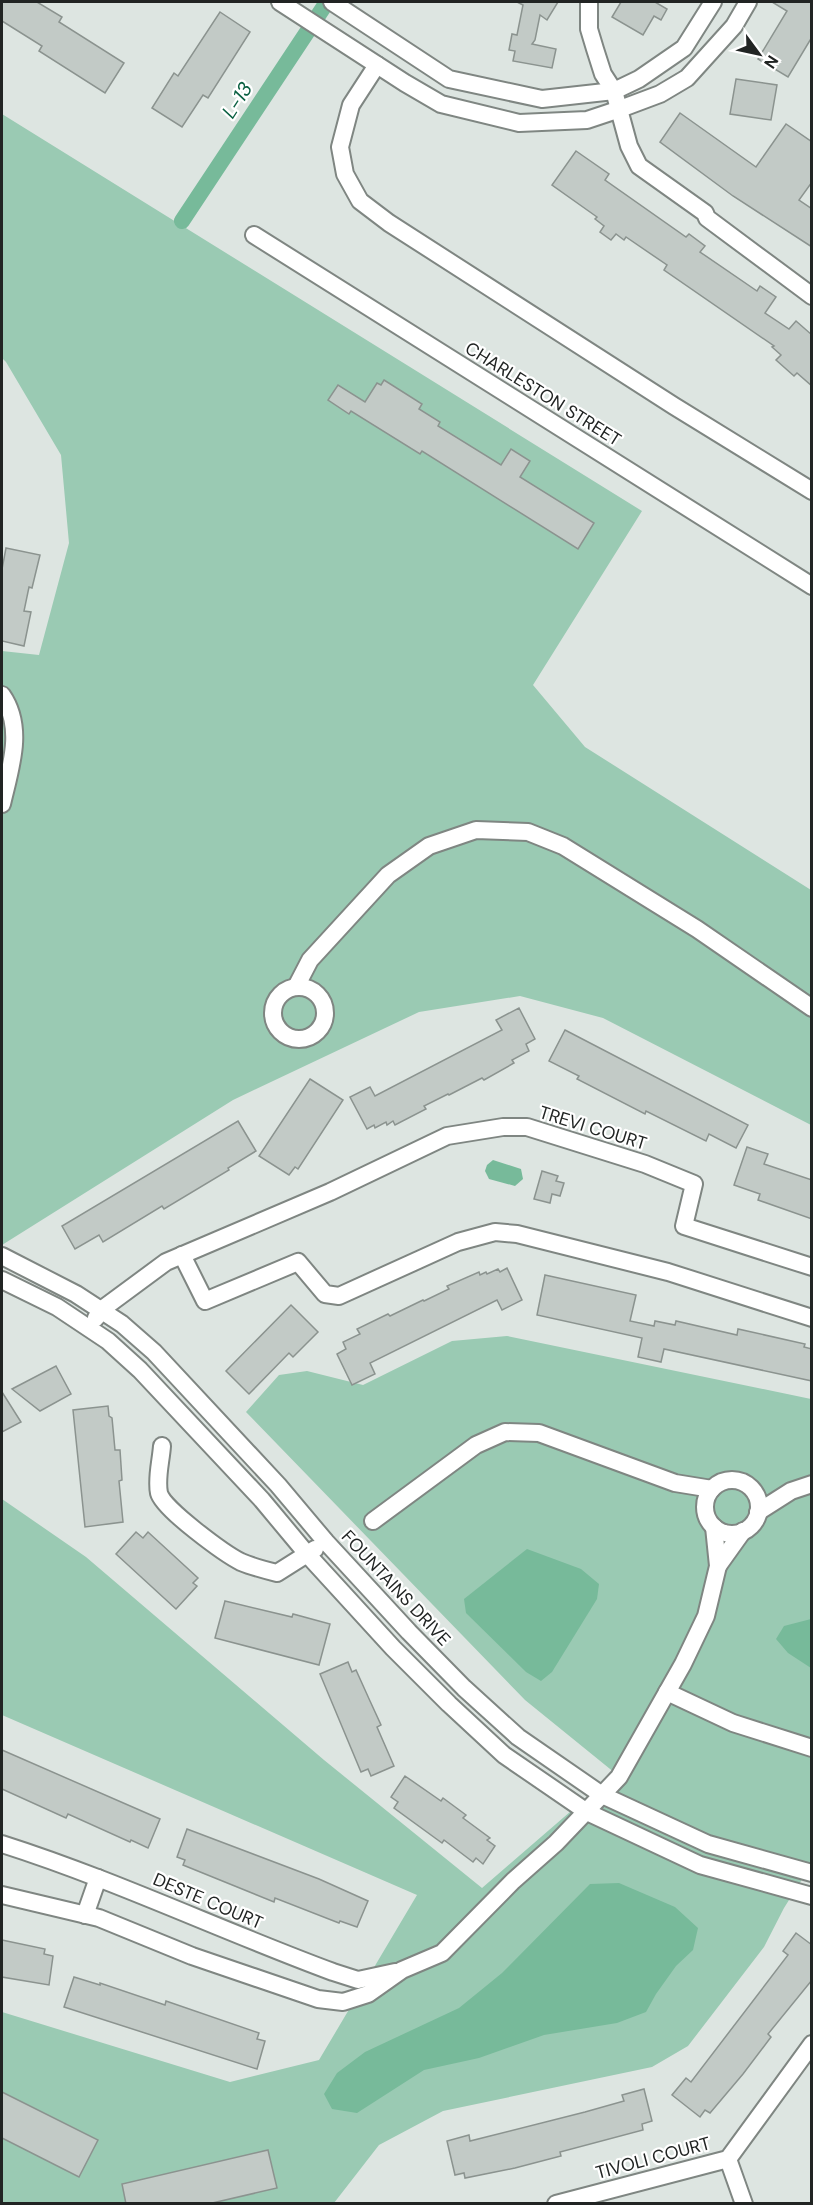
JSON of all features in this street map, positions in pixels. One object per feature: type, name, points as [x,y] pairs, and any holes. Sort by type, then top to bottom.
[{"type":"street","points":[[332,2],[449,79],[542,99],[614,91],[639,79],[684,48],[713,2]]},
{"type":"street","points":[[589,2],[589,29],[592,39],[603,74],[614,91],[629,146],[639,166],[705,213],[707,219],[812,296]]},
{"type":"street","points":[[282,3],[441,104],[519,123],[587,120],[660,94],[687,78],[734,26],[748,2]]},
{"type":"street","points":[[348,46],[364,22]]},
{"type":"street","points":[[377,64],[351,105],[340,147],[345,174],[360,201],[389,223],[674,406],[812,491]]},
{"type":"street","name":"CHARLESTON STREET","points":[[254,235],[812,586]]},
{"type":"street","points":[[2,695],[13,721],[14,749],[2,804]]},
{"type":"street","points":[[296,987],[310,960],[388,875],[429,846],[476,830],[528,832],[563,846],[697,929],[812,1008]]},
{"type":"street","name":"TREVI COURT","points":[[89,1329],[101,1310],[166,1262],[330,1192],[447,1136],[503,1127],[527,1127],[645,1164],[694,1184],[684,1226],[812,1267]]},
{"type":"street","points":[[182,1255],[205,1301],[298,1262],[325,1294],[339,1296],[458,1242],[495,1232],[517,1234],[668,1272],[812,1318]]},
{"type":"street","name":"FOUNTAINS DRIVE","points":[[2,1256],[76,1294],[122,1324],[154,1352],[278,1485],[326,1542],[409,1632],[479,1702],[518,1737],[602,1795],[708,1844],[812,1874]]},
{"type":"street","points":[[2,1280],[57,1307],[108,1341],[140,1370],[262,1500],[307,1554],[393,1648],[496,1748],[587,1812],[700,1865],[812,1896]]},
{"type":"street","points":[[373,1521],[476,1445],[505,1432],[539,1433],[675,1483],[712,1489]]},
{"type":"street","points":[[162,1446],[158,1481],[160,1495],[166,1504],[214,1544],[240,1562],[277,1574],[326,1542]]},
{"type":"street","points":[[704,1507],[712,1489],[726,1480],[735,1480],[750,1487],[791,1491]]},
{"type":"street","points":[[675,1483],[704,1507],[714,1527],[731,1534],[743,1531]]},
{"type":"street","points":[[758,1512],[791,1491],[812,1484]]},
{"type":"street","points":[[718,1566],[743,1531],[755,1521],[758,1503],[750,1487]]},
{"type":"street","points":[[714,1527],[718,1566]]},
{"type":"street","name":"DESTE COURT","points":[[2,1844],[98,1878],[326,1970],[358,1980],[402,1970],[442,1953],[587,1812],[619,1777],[667,1692],[706,1616],[718,1566]]},
{"type":"street","points":[[667,1692],[733,1723],[812,1748]]},
{"type":"street","points":[[85,1915],[98,1878]]},
{"type":"street","name":"DESTE COURT","points":[[2,1895],[99,1918],[192,1956],[319,1999],[343,2001],[368,1994],[402,1970]]},
{"type":"street","points":[[319,1999],[326,1993],[330,1979],[326,1970]]},
{"type":"street","name":"TIVOLI COURT","points":[[556,2204],[728,2158],[812,2044]]},
{"type":"street","points":[[728,2158],[744,2204]]},
{"type":"shaded area","points":[[2,114],[642,511],[533,685],[585,747],[811,890],[811,1125],[603,1018],[520,996],[419,1012],[233,1100],[2,1245],[2,651],[39,655],[69,543],[61,455],[2,358]]},
{"type":"shaded area","points":[[493,1160],[521,1169],[523,1179],[515,1186],[489,1179],[485,1171],[487,1165]]},
{"type":"shaded area","points":[[507,1336],[811,1399],[811,1865],[784,1908],[764,1947],[688,2046],[652,2067],[443,2111],[379,2145],[334,2203],[2,2203],[2,2012],[230,2082],[319,2060],[417,1895],[2,1715],[2,1499],[86,1557],[324,1760],[482,1888],[615,1773],[525,1700],[246,1412],[279,1375],[307,1371],[363,1385],[452,1341]]},
{"type":"shaded area","points":[[527,1549],[581,1569],[599,1584],[597,1599],[552,1672],[541,1681],[526,1672],[466,1613],[464,1599]]},
{"type":"shaded area","points":[[812,1619],[811,1668],[788,1653],[776,1639],[784,1626]]},
{"type":"shaded area","points":[[619,1883],[675,1907],[698,1928],[693,1950],[676,1966],[646,2012],[617,2023],[544,2035],[479,2058],[424,2070],[357,2113],[332,2109],[324,2094],[337,2073],[365,2052],[459,2008],[502,1973],[590,1884]]},
{"type":"building","points":[[2,2],[37,2],[62,17],[59,22],[124,63],[105,93],[39,51],[42,46],[2,21]]},
{"type":"building","points":[[517,2],[558,2],[547,20],[540,15],[535,40],[532,44],[556,49],[552,68],[513,61],[515,51],[509,50],[512,34],[517,35],[523,5]]},
{"type":"building","points":[[621,2],[655,2],[667,9],[661,20],[654,16],[643,35],[612,17]]},
{"type":"building","points":[[772,2],[812,2],[812,37],[788,77],[758,59],[787,11]]},
{"type":"building","points":[[220,12],[250,32],[208,98],[203,95],[182,127],[152,108],[174,73],[178,76]]},
{"type":"building","points":[[736,79],[777,85],[771,120],[730,114]]},
{"type":"building","points":[[680,113],[756,167],[786,124],[812,142],[812,182],[799,200],[812,209],[812,247],[733,196],[660,142]]},
{"type":"building","points":[[576,151],[609,174],[605,180],[686,237],[689,234],[705,246],[700,252],[757,291],[760,286],[776,297],[765,313],[789,329],[796,321],[812,335],[812,386],[797,373],[794,376],[776,360],[781,355],[772,347],[774,346],[664,270],[667,265],[626,237],[624,240],[616,234],[611,240],[600,232],[604,226],[595,219],[597,217],[552,185]]},
{"type":"building","points":[[384,380],[422,404],[419,409],[440,422],[438,426],[501,465],[511,449],[530,461],[520,477],[594,523],[578,549],[422,451],[420,454],[351,411],[349,414],[328,400],[338,385],[365,402],[377,383],[381,385]]},
{"type":"building","points":[[6,548],[40,555],[24,611],[31,612],[24,646],[2,641],[2,569]]},
{"type":"building","points":[[519,1008],[535,1039],[526,1044],[529,1051],[512,1060],[514,1063],[484,1080],[482,1078],[424,1106],[426,1109],[395,1125],[393,1121],[387,1125],[386,1122],[375,1128],[374,1125],[367,1129],[350,1097],[370,1087],[375,1096],[502,1030],[496,1020]]},
{"type":"building","points":[[565,1030],[748,1125],[736,1148],[709,1134],[706,1141],[646,1111],[645,1114],[577,1079],[579,1076],[549,1061]]},
{"type":"building","points":[[310,1079],[343,1100],[298,1169],[295,1167],[289,1175],[259,1156]]},
{"type":"building","points":[[238,1121],[256,1151],[164,1209],[162,1206],[103,1242],[99,1235],[75,1249],[62,1226]]},
{"type":"building","points":[[747,1147],[768,1154],[764,1164],[812,1180],[812,1219],[758,1200],[760,1194],[734,1185]]},
{"type":"building","points":[[542,1171],[558,1176],[556,1181],[564,1183],[560,1196],[552,1194],[550,1203],[534,1199]]},
{"type":"building","points":[[507,1268],[522,1300],[502,1310],[497,1300],[370,1363],[375,1374],[352,1385],[337,1354],[346,1349],[343,1342],[360,1334],[357,1329],[388,1314],[390,1316],[424,1301],[449,1289],[447,1286],[479,1272],[480,1275],[486,1272],[487,1274],[498,1269],[500,1272]]},
{"type":"building","points":[[545,1275],[636,1295],[630,1321],[654,1326],[655,1321],[675,1325],[676,1321],[737,1335],[738,1329],[805,1344],[804,1347],[812,1349],[812,1381],[664,1349],[661,1362],[638,1357],[642,1338],[537,1315]]},
{"type":"building","points":[[291,1305],[318,1332],[293,1357],[289,1353],[249,1394],[226,1371]]},
{"type":"building","points":[[56,1366],[71,1394],[40,1411],[12,1389]]},
{"type":"building","points":[[2,1392],[21,1422],[2,1432]]},
{"type":"building","points":[[108,1406],[109,1416],[112,1418],[115,1450],[120,1450],[122,1480],[119,1481],[123,1522],[85,1527],[73,1410]]},
{"type":"building","points":[[136,1532],[143,1538],[148,1532],[198,1578],[193,1583],[197,1586],[176,1609],[116,1554]]},
{"type":"building","points":[[225,1601],[292,1617],[293,1614],[330,1624],[319,1665],[215,1638]]},
{"type":"building","points":[[348,1662],[352,1672],[356,1670],[381,1725],[377,1727],[394,1766],[371,1776],[368,1769],[361,1772],[320,1674]]},
{"type":"building","points":[[2,1750],[160,1819],[148,1848],[68,1814],[66,1818],[2,1789]]},
{"type":"building","points":[[405,1776],[441,1801],[443,1798],[466,1815],[463,1818],[490,1838],[487,1840],[495,1846],[483,1864],[476,1858],[473,1862],[444,1840],[442,1843],[394,1808],[398,1802],[391,1797]]},
{"type":"building","points":[[187,1829],[319,1879],[368,1901],[357,1927],[340,1921],[339,1923],[275,1898],[274,1902],[183,1865],[185,1860],[177,1857]]},
{"type":"building","points":[[796,1933],[812,1945],[812,1980],[768,2034],[771,2037],[743,2074],[710,2113],[705,2110],[700,2117],[672,2095],[686,2078],[691,2082],[788,1955],[783,1951]]},
{"type":"building","points":[[2,1940],[45,1949],[44,1954],[53,1956],[49,1985],[2,1977]]},
{"type":"building","points":[[74,1977],[100,1985],[100,1983],[165,2005],[166,2001],[259,2033],[257,2039],[265,2041],[257,2069],[64,2007]]},
{"type":"building","points":[[644,2089],[652,2121],[642,2124],[643,2130],[560,2152],[561,2156],[515,2168],[465,2178],[464,2173],[455,2175],[447,2141],[469,2135],[470,2141],[585,2112],[624,2101],[622,2095]]},
{"type":"building","points":[[2,2092],[98,2140],[79,2177],[2,2138]]},
{"type":"building","points":[[268,2150],[277,2188],[208,2204],[126,2204],[122,2184]]},
{"type":"waterway","name":"L-13","points":[[182,221],[327,2]]}]
